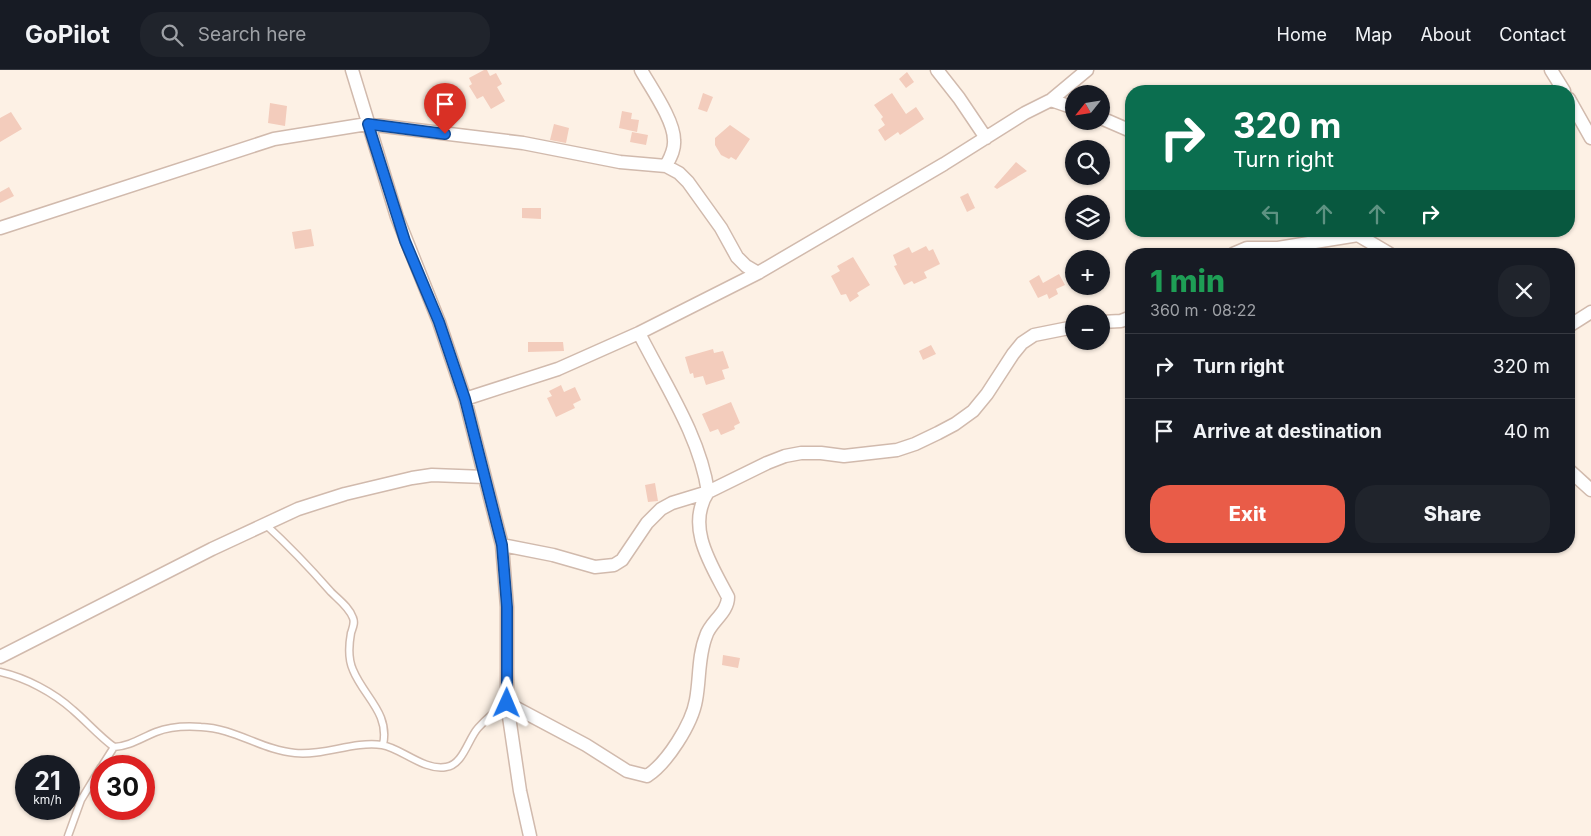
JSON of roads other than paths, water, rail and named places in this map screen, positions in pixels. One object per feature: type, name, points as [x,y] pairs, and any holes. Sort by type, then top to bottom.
[{"type":"street","points":[[352,70],[405,241],[439,322],[465,399],[502,545],[507,607],[507,703],[520,791],[530,836]]},
{"type":"street","points":[[641,70],[670,123],[675,140],[673,151],[666,166]]},
{"type":"street","points":[[937,70],[960,98],[986,138]]},
{"type":"street","points":[[465,399],[558,369],[639,333],[758,273],[1025,113],[1051,100],[1087,70]]},
{"type":"street","points":[[1551,70],[1560,85]]},
{"type":"street","points":[[1051,100],[1065,105]]},
{"type":"street","points":[[1575,110],[1591,138]]},
{"type":"street","points":[[1110,122],[1125,129]]},
{"type":"street","points":[[0,228],[274,139],[368,124],[524,143],[620,162],[666,166],[679,173],[688,182],[721,228],[737,257],[746,266],[758,273]]},
{"type":"street","points":[[1247,248],[1278,248],[1334,237]]},
{"type":"street","points":[[1361,237],[1380,248]]},
{"type":"street","points":[[1575,322],[1591,312]]},
{"type":"street","points":[[1110,322],[1125,319]]},
{"type":"street","points":[[502,545],[553,555],[595,567],[614,565],[622,560],[647,523],[661,509],[672,503],[708,492],[785,456],[821,453],[862,456],[879,451],[897,450],[915,444],[955,424],[973,411],[987,394],[1012,354],[1022,343],[1034,336],[1065,329]]},
{"type":"street","points":[[507,703],[586,744],[627,771],[647,776],[654,771],[673,748],[696,702],[706,634],[728,604],[728,597],[706,554],[699,527],[699,511],[702,501],[708,492],[698,449],[639,333]]},
{"type":"street","points":[[0,656],[298,508],[412,478],[432,475],[484,477]]},
{"type":"street","points":[[1575,475],[1591,490]]},
{"type":"lane","points":[[264,524],[304,561],[352,616],[354,626],[349,652],[352,669],[363,690],[379,712],[385,733],[383,745]]},
{"type":"lane","points":[[0,672],[23,679],[51,693],[71,708],[114,747],[124,747],[156,732],[173,728],[201,727],[224,730],[268,747],[297,753],[383,745],[437,767],[446,767],[459,759],[477,729],[507,703]]},
{"type":"lane","points":[[109,755],[114,747]]},
{"type":"lane","points":[[68,836],[81,800],[90,786]]}]
